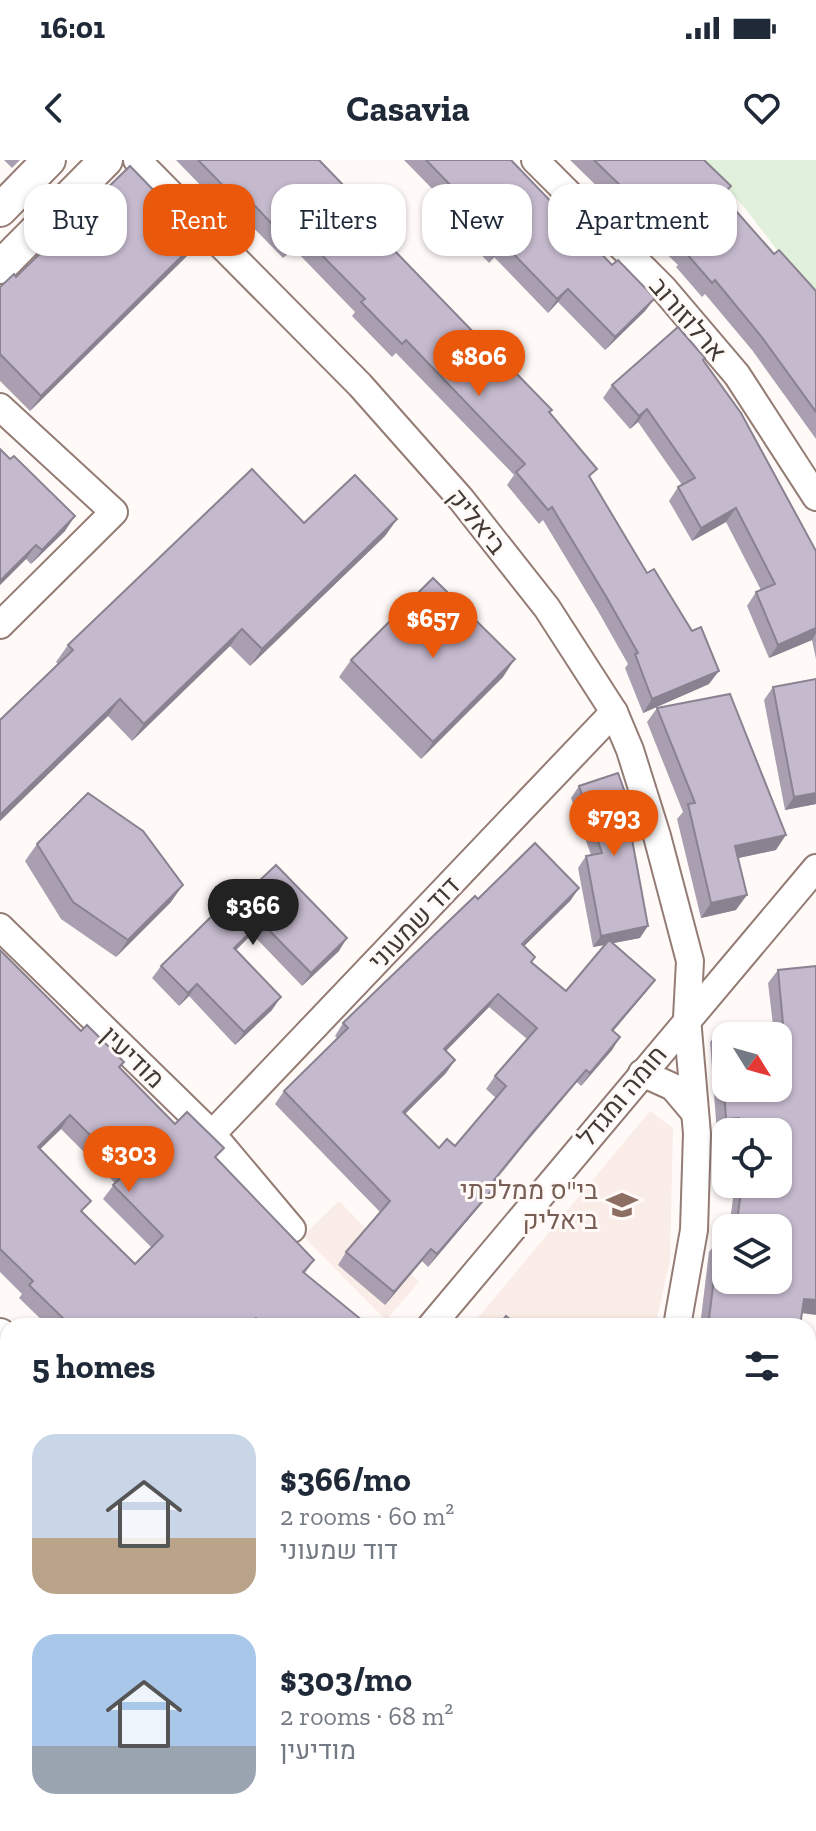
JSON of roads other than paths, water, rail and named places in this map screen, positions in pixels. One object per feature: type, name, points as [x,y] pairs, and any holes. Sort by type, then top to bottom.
[{"type":"street","points":[[0,210],[49,160]]},
{"type":"street","points":[[0,267],[106,160]]},
{"type":"street","name":"ביאליק","points":[[137,160],[360,385],[461,499],[547,608],[614,712],[630,750],[657,836],[690,961],[687,1018],[695,1113],[694,1230],[678,1318]]},
{"type":"street","name":"ארלוזורוב","points":[[535,160],[663,288],[737,375],[816,497]]},
{"type":"street","points":[[0,407],[114,512],[0,625]]},
{"type":"street","name":"דוד שמעוני","points":[[212,1134],[614,712]]},
{"type":"street","name":"חומה ומגדל","points":[[438,1318],[816,868]]},
{"type":"street","name":"מודיעין","points":[[0,927],[212,1134],[292,1229]]},
{"type":"street","points":[[690,961],[727,976]]},
{"type":"street","points":[[642,1073],[673,1087],[695,1113]]},
{"type":"place","name":"בי\"ס ממלכתי ביאליק","points":[[622,1205]]}]
